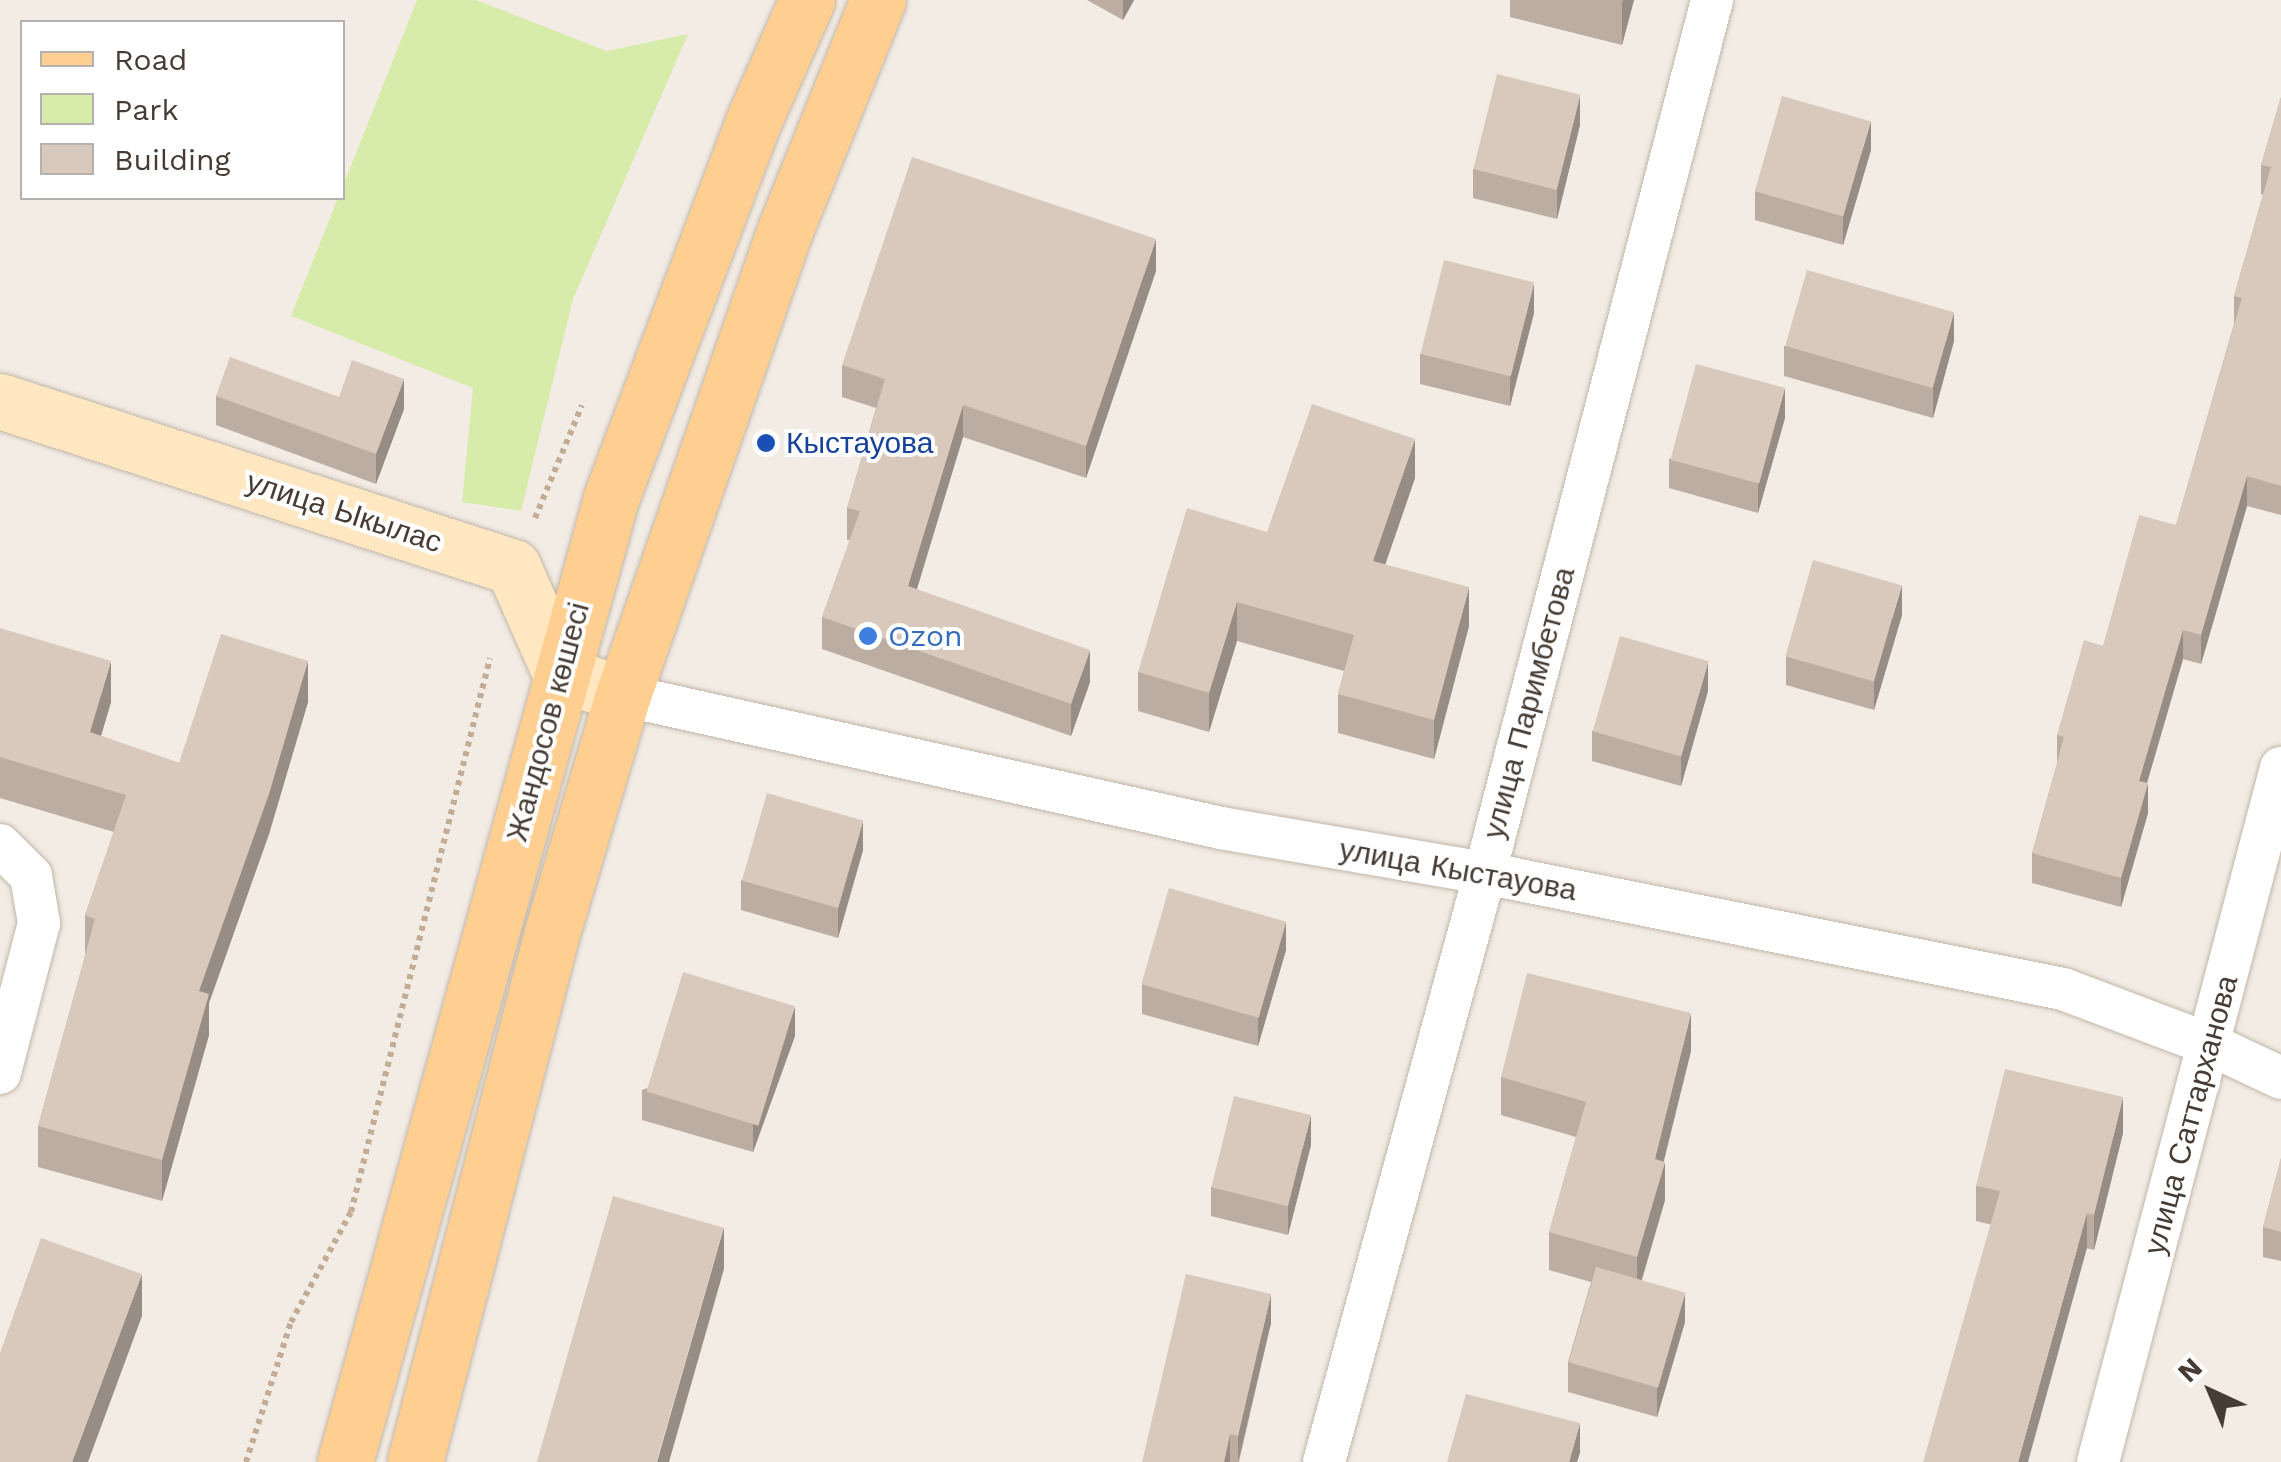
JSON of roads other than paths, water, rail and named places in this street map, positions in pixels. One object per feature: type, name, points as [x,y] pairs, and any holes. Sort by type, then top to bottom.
[{"type":"main road","name":"Жандосов көшесі","points":[[345,1462],[611,498],[752,122],[807,0]]},
{"type":"main road","name":"Жандосов көшесі","points":[[415,1462],[551,936],[623,695],[785,230],[878,0]]},
{"type":"street","name":"улица Паримбетова","points":[[1324,1462],[1485,872],[1712,0]]},
{"type":"street","name":"улица Ыкылас","points":[[0,401],[513,566],[560,672]]},
{"type":"street","points":[[560,672],[623,695]]},
{"type":"street","name":"улица Кыстауова","points":[[623,695],[1221,828],[1485,872],[2063,990],[2211,1045],[2281,1078]]},
{"type":"street","name":"улица Саттарханова","points":[[2098,1462],[2281,768]]},
{"type":"street","points":[[0,845],[32,876],[39,923],[0,1073]]},
{"type":"place","name":"Кыстауова","points":[[766,443]]},
{"type":"place","name":"Ozon","points":[[868,636]]}]
